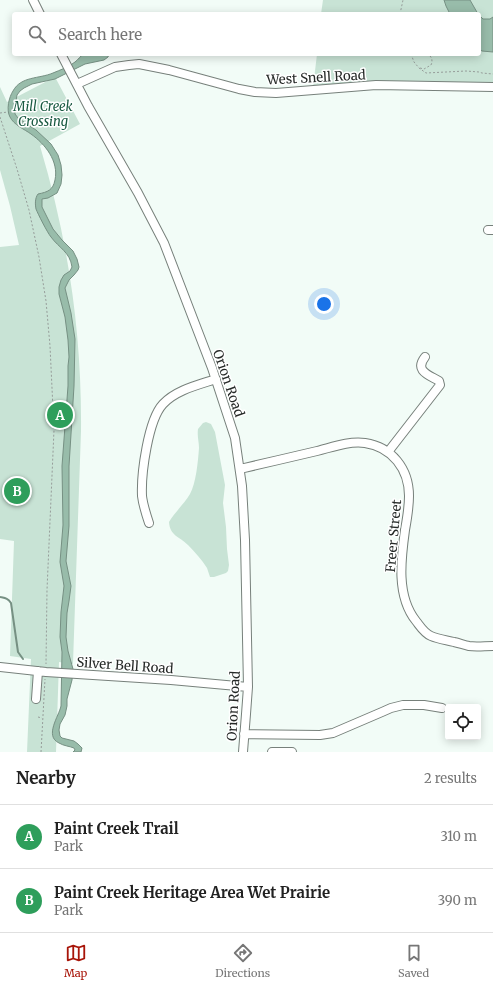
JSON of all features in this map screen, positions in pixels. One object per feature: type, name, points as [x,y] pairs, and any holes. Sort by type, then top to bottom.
[{"type":"street","points":[[33,0],[39,12]]},
{"type":"street","name":"Orion Road","points":[[62,56],[164,243],[216,379],[235,438],[242,486],[245,540],[248,687],[243,752]]},
{"type":"street","name":"West Snell Road","points":[[77,84],[115,67],[139,64],[169,70],[239,90],[255,92],[276,93],[376,85],[493,87]]},
{"type":"street","points":[[388,452],[440,385],[439,380],[424,372],[422,369],[421,365],[425,357]]},
{"type":"street","points":[[149,523],[142,495],[143,473],[148,438],[156,413],[172,396],[189,388],[216,379]]},
{"type":"street","name":"Freer Street","points":[[240,468],[341,444],[364,443],[382,448],[388,452],[402,467],[407,482],[409,496],[402,557],[402,575],[403,592],[413,618],[430,635],[469,646],[493,646]]},
{"type":"street","name":"Silver Bell Road","points":[[0,667],[42,672],[171,680],[248,687]]},
{"type":"street","points":[[36,699],[42,672]]},
{"type":"street","points":[[244,734],[320,735],[334,733],[391,708],[403,705],[424,705],[442,708]]},
{"type":"street","points":[[272,752],[292,752]]},
{"type":"path","points":[[400,12],[403,0]]},
{"type":"path","points":[[412,56],[419,68],[426,73],[466,71],[493,74]]},
{"type":"path","points":[[419,68],[424,69],[431,65],[432,59],[430,56]]},
{"type":"path","points":[[0,113],[8,112]]},
{"type":"path","points":[[0,117],[29,210],[46,301],[50,346],[54,430],[42,672],[41,752]]},
{"type":"path","points":[[38,717],[42,718]]},
{"type":"green space","points":[[323,0],[493,0],[493,84],[313,88],[317,56],[481,56],[481,12],[321,12]]},
{"type":"green space","name":"Mill Creek Crossing","points":[[55,77],[80,124],[40,146],[50,181],[66,251],[76,322],[79,358],[81,431],[73,664],[59,662],[56,752],[27,752],[31,659],[10,656],[14,541],[0,539],[0,247],[19,245],[0,170],[0,87],[7,102]]},
{"type":"green space","points":[[206,422],[211,424],[215,432],[225,485],[223,503],[229,565],[226,573],[214,577],[210,577],[207,568],[198,556],[188,545],[173,533],[169,522],[188,498],[192,489],[198,460],[198,429],[203,423]]},
{"type":"shaded area","points":[[444,0],[470,0],[477,12],[449,12]]},
{"type":"shaded area","points":[[481,17],[483,19],[490,19],[493,17],[493,52],[482,51]]},
{"type":"shaded area","points":[[81,56],[108,56],[104,60],[85,64],[55,79],[32,84],[24,88],[17,95],[15,114],[51,144],[58,155],[61,165],[61,184],[57,193],[48,198],[42,199],[42,207],[53,229],[73,251],[79,267],[65,288],[75,339],[74,386],[69,466],[69,526],[66,561],[71,586],[67,613],[66,637],[73,669],[65,715],[60,724],[59,730],[62,738],[74,741],[82,748],[81,752],[73,752],[75,750],[74,748],[61,744],[55,740],[53,736],[54,726],[61,706],[62,652],[60,637],[64,586],[60,562],[63,525],[62,466],[69,357],[65,317],[59,294],[59,287],[64,275],[70,271],[72,267],[71,262],[64,250],[49,235],[36,209],[36,197],[38,194],[50,190],[53,186],[56,173],[53,160],[46,148],[41,143],[12,120],[8,107],[9,100],[16,86],[25,80],[48,75],[73,64]]},
{"type":"waterway","points":[[0,597],[8,599],[11,603],[18,652],[23,659]]},
{"type":"place","name":"Paint Creek Trail","points":[[60,415]]},
{"type":"place","name":"Paint Creek Heritage Area Wet Prairie","points":[[17,491]]}]
